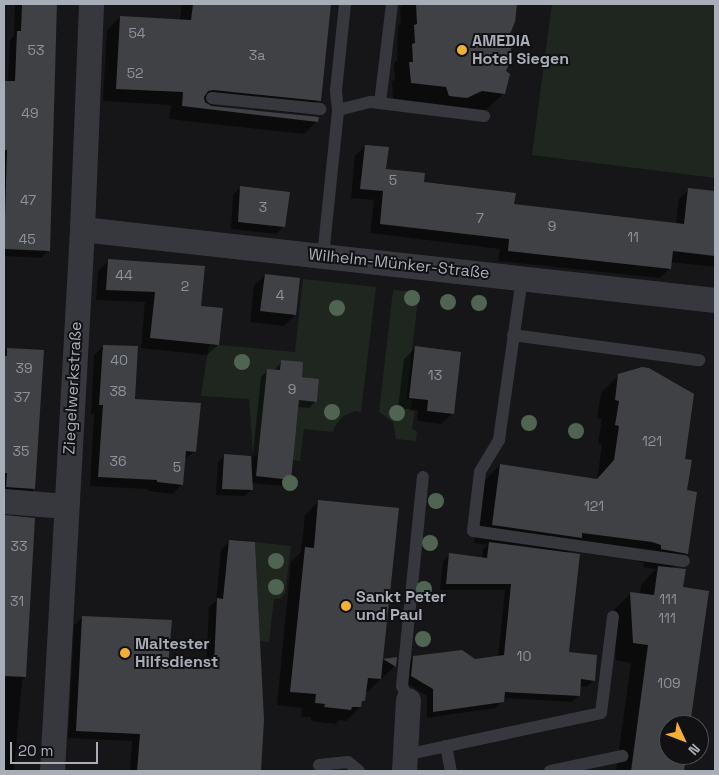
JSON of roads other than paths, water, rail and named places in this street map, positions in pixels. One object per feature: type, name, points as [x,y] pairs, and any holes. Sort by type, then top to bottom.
[{"type":"street","name":"Ziegelwerkstraße","points":[[52,771],[82,229],[91,4]]},
{"type":"street","name":"Wilhelm-Münker-Straße","points":[[82,229],[715,300]]},
{"type":"street","points":[[4,501],[66,506]]},
{"type":"street","points":[[404,763],[408,700]]},
{"type":"lane","points":[[323,256],[338,110],[336,90],[345,4]]},
{"type":"lane","points":[[380,103],[392,4]]},
{"type":"lane","points":[[212,98],[320,109]]},
{"type":"lane","points":[[338,110],[371,102],[484,116]]},
{"type":"lane","points":[[522,278],[499,440],[480,472],[473,531],[684,561]]},
{"type":"lane","points":[[514,335],[699,360]]},
{"type":"lane","points":[[408,700],[402,686],[423,477]]},
{"type":"lane","points":[[404,763],[446,746],[602,713],[613,617]]},
{"type":"lane","points":[[446,746],[452,771]]},
{"type":"lane","points":[[550,771],[622,756]]},
{"type":"lane","points":[[319,765],[348,762],[359,771]]},
{"type":"place","name":"AMEDIA Hotel Siegen","points":[[462,50]]},
{"type":"place","name":"Sankt Peter und Paul","points":[[346,606]]},
{"type":"place","name":"Maltester Hilfsdienst","points":[[125,653]]}]
